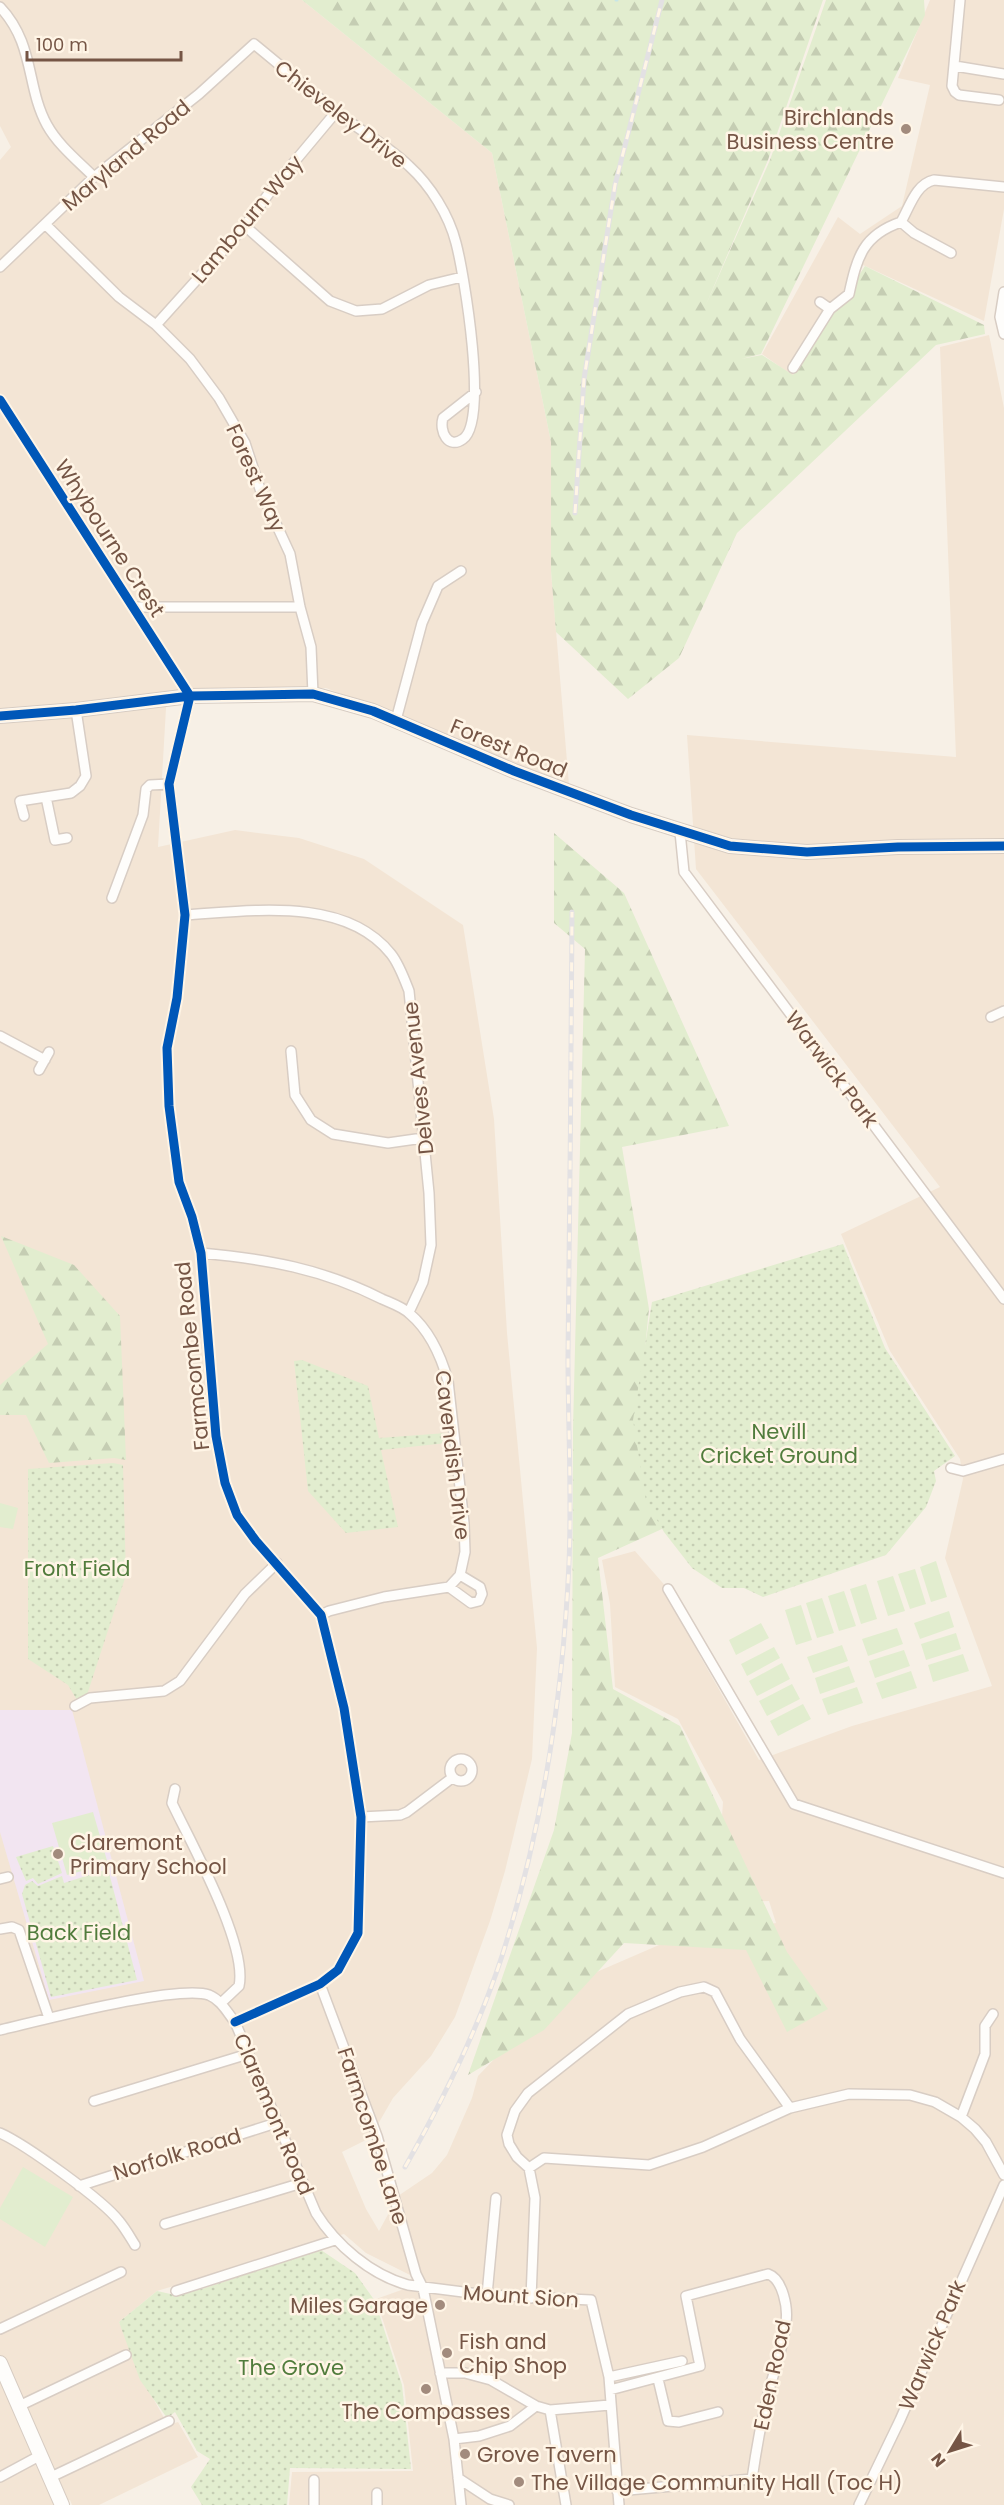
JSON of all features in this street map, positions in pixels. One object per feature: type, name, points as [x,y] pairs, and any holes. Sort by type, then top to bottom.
[{"type":"street","points":[[960,0],[952,86],[959,95],[999,100]]},
{"type":"street","points":[[0,7],[22,40],[39,105],[48,126],[94,177]]},
{"type":"street","name":"Maryland Road","points":[[0,267],[94,177],[199,94],[254,44]]},
{"type":"street","name":"Chieveley Drive","points":[[254,44],[336,112],[409,166],[438,202],[456,241],[471,335],[476,392],[472,428],[468,435],[457,442],[452,442],[443,435],[441,430],[443,418],[476,392]]},
{"type":"street","points":[[955,66],[1004,74]]},
{"type":"street","name":"Lambourn Way","points":[[156,324],[245,226],[275,185],[336,112]]},
{"type":"street","points":[[793,368],[830,309],[849,294],[856,262],[869,242],[884,228],[901,222],[918,189],[925,182],[934,180],[1004,187]]},
{"type":"street","points":[[901,222],[914,233],[951,253]]},
{"type":"street","name":"Forest Way","points":[[46,225],[119,297],[156,324],[190,359],[219,398],[245,442],[260,489],[290,554],[310,647],[313,694]]},
{"type":"street","points":[[245,226],[330,301],[356,311],[382,309],[429,285],[462,277]]},
{"type":"street","points":[[1004,292],[1000,316],[1004,334]]},
{"type":"street","points":[[820,302],[830,309]]},
{"type":"street","name":"Whybourne Crest","points":[[0,399],[190,696]]},
{"type":"street","points":[[396,720],[422,623],[438,586],[461,571]]},
{"type":"street","name":"Whybourne Crest","points":[[134,608],[300,607]]},
{"type":"street","name":"Forest Road","points":[[0,716],[76,710],[190,696],[313,694],[352,704],[396,720],[556,788],[680,832],[730,846],[807,852],[898,847],[1004,846]]},
{"type":"street","name":"Farmcombe Road","points":[[190,696],[169,784],[185,915],[177,998],[167,1048],[169,1106],[179,1182],[192,1217],[201,1253],[216,1436],[225,1483],[237,1515],[256,1541],[321,1615],[344,1708],[361,1817],[358,1934],[338,1970],[320,1984],[234,2022]]},
{"type":"street","points":[[24,816],[20,801],[71,793],[80,786],[86,776],[76,710]]},
{"type":"street","points":[[112,898],[143,815],[146,789],[150,785],[169,784]]},
{"type":"street","points":[[46,797],[55,840],[67,838]]},
{"type":"street","name":"Warwick Park","points":[[680,832],[684,872],[1004,1299]]},
{"type":"street","name":"Delves Avenue","points":[[185,915],[249,911],[315,912],[350,923],[369,933],[391,954],[409,991],[431,1245],[423,1282],[409,1312]]},
{"type":"street","points":[[991,1017],[1004,1011]]},
{"type":"street","points":[[0,1036],[47,1056],[39,1070]]},
{"type":"street","points":[[291,1051],[295,1095],[311,1120],[333,1134],[388,1143],[423,1138]]},
{"type":"street","name":"Cavendish Drive","points":[[201,1253],[246,1257],[299,1266],[354,1284],[409,1312],[433,1343],[448,1381],[464,1523],[465,1552],[460,1575]]},
{"type":"street","points":[[951,1468],[963,1472],[1004,1459]]},
{"type":"street","points":[[75,1706],[90,1698],[164,1691],[180,1681],[245,1593],[277,1563]]},
{"type":"street","points":[[321,1615],[384,1597],[449,1587],[460,1575],[480,1587],[482,1594],[479,1601],[471,1603],[449,1587]]},
{"type":"street","points":[[668,1589],[794,1804],[1004,1873]]},
{"type":"street","points":[[361,1817],[400,1815],[407,1812],[452,1778]]},
{"type":"street","points":[[0,2030],[49,2018],[181,1994],[208,1995],[221,2003],[238,1986],[239,1964],[224,1914],[172,1803],[175,1789]]},
{"type":"street","points":[[0,1929],[12,1927],[19,1930],[49,2018]]},
{"type":"street","name":"Farmcombe Lane","points":[[320,1984],[377,2136],[416,2274],[423,2288],[454,2439],[460,2505]]},
{"type":"street","points":[[531,2298],[536,2198],[528,2168],[513,2150],[507,2135],[515,2111],[528,2093],[628,2014],[680,1992],[704,1987],[715,1992],[740,2039],[789,2108]]},
{"type":"street","name":"Claremont Road","points":[[221,2003],[234,2022],[316,2213],[335,2240],[374,2270],[396,2282],[423,2288]]},
{"type":"street","points":[[961,2117],[985,2054],[985,2026],[993,2014]]},
{"type":"street","points":[[94,2101],[248,2054]]},
{"type":"street","points":[[528,2168],[544,2158],[649,2165],[703,2147],[789,2108],[849,2094],[910,2095],[935,2102],[961,2117],[986,2142],[1004,2175]]},
{"type":"street","name":"Norfolk Road","points":[[79,2186],[276,2123]]},
{"type":"street","points":[[0,2133],[79,2186],[118,2220],[135,2245]]},
{"type":"street","points":[[165,2224],[302,2183]]},
{"type":"street","name":"Warwick Park","points":[[859,2505],[900,2420],[1003,2190]]},
{"type":"street","points":[[487,2295],[496,2199]]},
{"type":"street","points":[[176,2291],[335,2240]]},
{"type":"street","points":[[0,2329],[122,2272]]},
{"type":"street","name":"Eden Road","points":[[610,2390],[700,2366],[686,2296],[768,2274],[773,2276],[783,2297],[787,2320],[766,2405],[752,2479],[616,2492]]},
{"type":"street","name":"Mount Sion","points":[[423,2288],[487,2295],[591,2300],[609,2377],[618,2505]]},
{"type":"street","points":[[20,2406],[126,2355]]},
{"type":"street","points":[[609,2377],[682,2361]]},
{"type":"street","points":[[0,2363],[5,2389],[20,2406],[62,2505]]},
{"type":"street","points":[[440,2373],[465,2373],[491,2380],[536,2406],[550,2410],[610,2405]]},
{"type":"street","points":[[658,2379],[668,2421],[679,2422],[718,2412]]},
{"type":"street","points":[[454,2439],[479,2436],[510,2426],[536,2406]]},
{"type":"street","points":[[550,2410],[566,2505]]},
{"type":"street","points":[[51,2477],[169,2421]]},
{"type":"street","points":[[0,2477],[41,2455]]},
{"type":"street","points":[[458,2478],[490,2499],[509,2505]]},
{"type":"street","points":[[314,2480],[314,2505]]},
{"type":"street","points":[[377,2493],[377,2505]]},
{"type":"shaded area","points":[[0,0],[302,0],[492,153],[551,442],[551,571],[569,785],[326,688],[167,691],[158,847],[235,830],[299,838],[364,859],[463,925],[494,1119],[507,1333],[537,1648],[532,1759],[505,1871],[490,1921],[455,2017],[431,2056],[393,2098],[370,2138],[342,2152],[366,2209],[379,2231],[398,2196],[432,2173],[447,2155],[472,2098],[478,2076],[504,2049],[592,1974],[659,1945],[776,1923],[769,1901],[716,1902],[723,1802],[678,1719],[615,1687],[610,1604],[602,1560],[635,1551],[668,1589],[700,1656],[759,1760],[852,1726],[992,1686],[945,1558],[963,1479],[960,1459],[890,1351],[841,1234],[940,1187],[696,869],[687,735],[956,757],[940,347],[989,335],[1004,408],[1004,2505],[289,2505],[292,2472],[413,2471],[404,2385],[376,2299],[424,2282],[366,2253],[344,2234],[157,2291],[119,2322],[149,2391],[168,2425],[178,2422],[198,2457],[99,2505],[72,2505],[70,2500],[59,2505],[0,2505],[0,160],[11,147],[0,126]]},
{"type":"shaded area","points":[[930,0],[1004,0],[1004,209],[984,321],[863,265],[793,376],[762,354],[838,217],[860,234],[902,206],[930,85],[898,78]]},
{"type":"shaded area","name":"Claremont Primary School","points":[[0,1710],[72,1710],[144,1981],[49,2000],[0,1832]]},
{"type":"green space","points":[[302,0],[823,0],[768,160],[705,307],[770,160],[826,0],[924,0],[925,15],[761,354],[741,359],[762,355],[793,375],[865,266],[984,325],[985,334],[936,345],[737,533],[679,658],[628,699],[556,632],[551,571],[551,442],[492,153]]},
{"type":"green space","points":[[554,833],[624,893],[729,1126],[622,1147],[649,1309],[638,1417],[662,1529],[598,1558],[613,1689],[680,1726],[787,1952],[828,2009],[787,2032],[746,1950],[624,1943],[544,2030],[468,2075],[554,1830],[572,1733],[573,1429],[585,949],[554,923]]},
{"type":"green space","points":[[1,1236],[74,1265],[120,1316],[126,1460],[114,1458],[49,1463],[26,1415],[0,1415],[0,1385],[48,1344]]},
{"type":"green space","name":"Nevill Cricket Ground","points":[[843,1244],[885,1348],[955,1456],[934,1471],[936,1481],[926,1507],[886,1555],[763,1597],[744,1588],[722,1588],[692,1568],[664,1532],[646,1501],[633,1420],[652,1302]]},
{"type":"green space","points":[[302,1360],[368,1386],[379,1438],[446,1433],[447,1443],[381,1450],[398,1527],[346,1533],[308,1491],[294,1361]]},
{"type":"green space","name":"Front Field","points":[[113,1463],[123,1465],[126,1575],[86,1698],[77,1700],[68,1685],[28,1659],[28,1469]]},
{"type":"green space","points":[[0,1503],[18,1508],[13,1529],[0,1527]]},
{"type":"green space","points":[[936,1561],[947,1597],[931,1602],[920,1567]]},
{"type":"green space","points":[[915,1569],[926,1604],[910,1609],[898,1574]]},
{"type":"green space","points":[[893,1576],[905,1611],[888,1616],[877,1581]]},
{"type":"green space","points":[[866,1584],[877,1619],[861,1624],[850,1589]]},
{"type":"green space","points":[[844,1591],[856,1626],[839,1631],[828,1596]]},
{"type":"green space","points":[[822,1598],[834,1633],[817,1638],[806,1603]]},
{"type":"green space","points":[[801,1605],[812,1640],[796,1645],[785,1610]]},
{"type":"green space","points":[[949,1611],[954,1627],[920,1639],[914,1623]]},
{"type":"green space","points":[[761,1623],[769,1638],[736,1655],[729,1640]]},
{"type":"green space","points":[[897,1628],[903,1644],[868,1656],[862,1639]]},
{"type":"green space","points":[[956,1633],[961,1649],[926,1660],[921,1644]]},
{"type":"green space","points":[[842,1645],[848,1661],[813,1673],[807,1657]]},
{"type":"green space","points":[[774,1647],[780,1658],[747,1676],[741,1664]]},
{"type":"green space","points":[[904,1650],[910,1666],[875,1678],[869,1661]]},
{"type":"green space","points":[[963,1654],[969,1671],[933,1682],[928,1665]]},
{"type":"green space","points":[[782,1663],[790,1679],[757,1696],[749,1681]]},
{"type":"green space","points":[[849,1666],[855,1682],[820,1694],[815,1678]]},
{"type":"green space","points":[[911,1671],[917,1688],[882,1699],[876,1683]]},
{"type":"green space","points":[[792,1684],[800,1699],[767,1716],[759,1701]]},
{"type":"green space","points":[[857,1687],[863,1703],[828,1715],[822,1699]]},
{"type":"green space","points":[[803,1704],[811,1719],[778,1736],[770,1721]]},
{"type":"green space","points":[[93,1812],[108,1864],[67,1875],[52,1823]]},
{"type":"green space","points":[[53,1846],[62,1873],[38,1884],[33,1878],[26,1881],[16,1857]]},
{"type":"green space","name":"Back Field","points":[[108,1869],[137,1980],[51,1997],[22,1894],[25,1885],[32,1881],[38,1886],[62,1876],[64,1883]]},
{"type":"green space","points":[[23,2167],[73,2197],[45,2247],[0,2219],[0,2208]]},
{"type":"green space","name":"The Grove","points":[[321,2250],[355,2273],[375,2301],[402,2385],[411,2469],[290,2468],[287,2505],[202,2505],[191,2487],[210,2459],[197,2451],[175,2412],[167,2418],[140,2380],[119,2322],[157,2291],[175,2295],[202,2289]]},
{"type":"railway","points":[[575,513],[584,379],[615,185],[662,0]]},
{"type":"railway","points":[[405,2167],[459,2064],[493,1984],[528,1860],[556,1713],[566,1613],[570,1537],[568,1357],[572,912]]},
{"type":"cycle path","points":[[0,400],[190,696],[169,784],[185,915],[177,998],[167,1048],[169,1106],[179,1182],[192,1217],[201,1253],[216,1436],[225,1483],[237,1515],[256,1541],[321,1615],[344,1708],[361,1817],[358,1933],[338,1970],[320,1984],[235,2022]]},
{"type":"cycle path","points":[[0,716],[76,710],[190,696],[313,694],[373,711],[514,771],[631,815],[730,846],[807,852],[898,847],[1004,846]]},
{"type":"place","name":"Birchlands Business Centre","points":[[906,129]]},
{"type":"place","name":"Claremont Primary School","points":[[58,1854]]},
{"type":"place","name":"Miles Garage","points":[[440,2305]]},
{"type":"place","name":"Fish and Chip Shop","points":[[447,2353]]},
{"type":"place","name":"The Compasses","points":[[426,2389]]},
{"type":"place","name":"Grove Tavern","points":[[465,2454]]},
{"type":"place","name":"The Village Community Hall (Toc H)","points":[[519,2482]]}]
